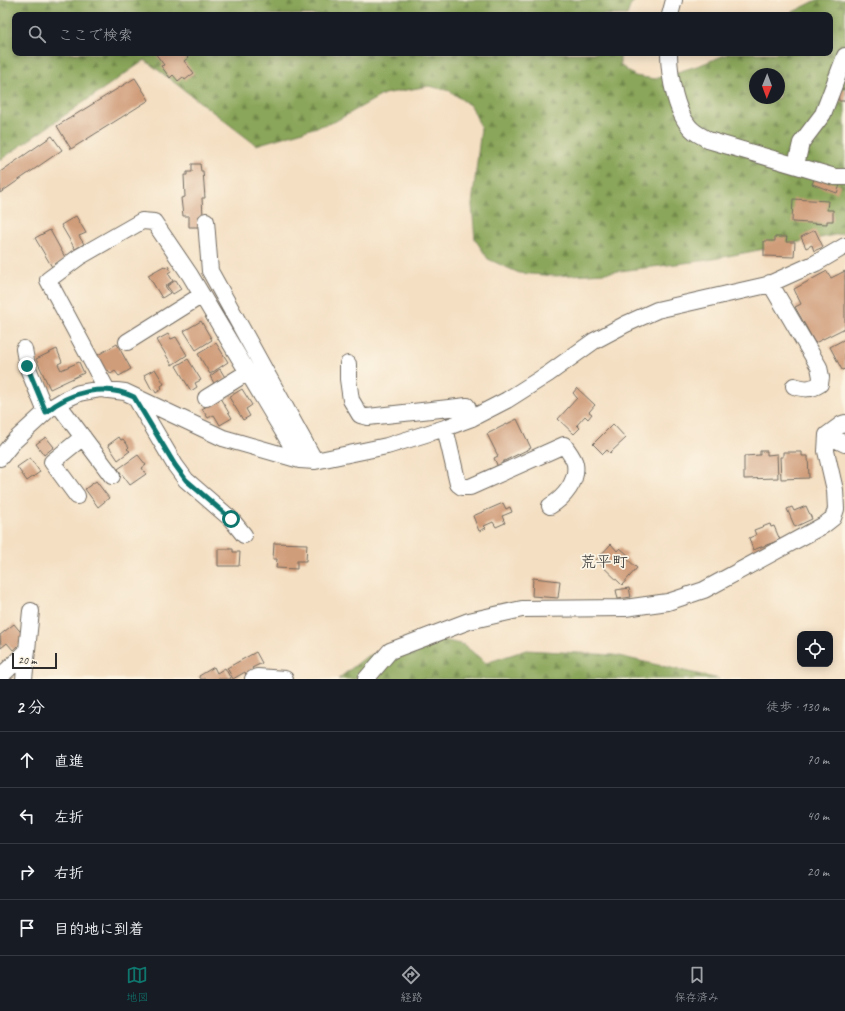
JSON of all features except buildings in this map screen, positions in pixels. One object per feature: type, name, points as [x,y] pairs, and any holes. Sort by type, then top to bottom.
[{"type":"street","points":[[671,12],[674,0]]},
{"type":"street","points":[[669,56],[669,65],[675,96],[683,118],[694,132],[708,140],[836,177],[845,177]]},
{"type":"street","points":[[796,165],[801,143],[823,114],[845,56]]},
{"type":"street","points":[[107,390],[48,280],[79,257],[142,221],[154,222],[190,275],[248,372],[307,460]]},
{"type":"street","points":[[206,221],[210,272],[307,460]]},
{"type":"street","points":[[0,458],[13,442],[52,408],[80,393],[100,389],[125,392],[223,438],[307,460],[387,446],[472,418],[507,400],[548,374],[594,341],[657,310],[770,284],[816,263],[845,246]]},
{"type":"street","points":[[770,284],[819,367],[821,377],[820,384],[813,388],[804,389],[794,386]]},
{"type":"street","points":[[127,342],[202,295]]},
{"type":"street","points":[[24,349],[27,366],[52,408],[83,437],[112,476]]},
{"type":"street","points":[[348,364],[348,379],[351,400],[360,415],[368,417],[467,406],[472,418]]},
{"type":"street","points":[[206,398],[248,372]]},
{"type":"street","points":[[134,397],[175,465],[186,480],[231,519],[244,535]]},
{"type":"street","points":[[827,435],[845,423]]},
{"type":"street","points":[[445,428],[458,484],[462,487],[470,487],[564,445],[575,463],[576,476],[570,488],[556,503],[550,506]]},
{"type":"street","points":[[827,435],[845,444]]},
{"type":"street","points":[[366,679],[390,651],[469,621],[522,610],[625,608],[668,602],[704,590],[824,525],[832,518],[836,509],[835,490],[826,451],[827,435]]},
{"type":"street","points":[[77,496],[52,462],[83,437]]},
{"type":"street","points":[[24,679],[31,611]]},
{"type":"street","points":[[0,676],[27,651]]},
{"type":"street","points":[[253,679],[257,677],[285,679]]},
{"type":"green space","points":[[0,0],[636,0],[631,4],[628,12],[12,12],[12,56],[620,56],[620,65],[635,76],[655,79],[700,65],[722,56],[833,56],[833,12],[793,12],[817,0],[845,0],[845,233],[708,260],[604,273],[555,276],[519,273],[488,259],[475,239],[472,205],[481,128],[472,107],[450,91],[429,86],[384,94],[334,122],[256,145],[145,60],[0,160]]},
{"type":"green space","points":[[423,635],[464,645],[486,663],[526,650],[614,655],[719,679],[338,679],[366,657]]},
{"type":"district","name":"荒平町","points":[[604,561]]},
{"type":"route","points":[[27,366],[46,412],[64,400],[80,393],[100,389],[125,392],[134,397],[175,465],[186,480],[231,519]]}]
